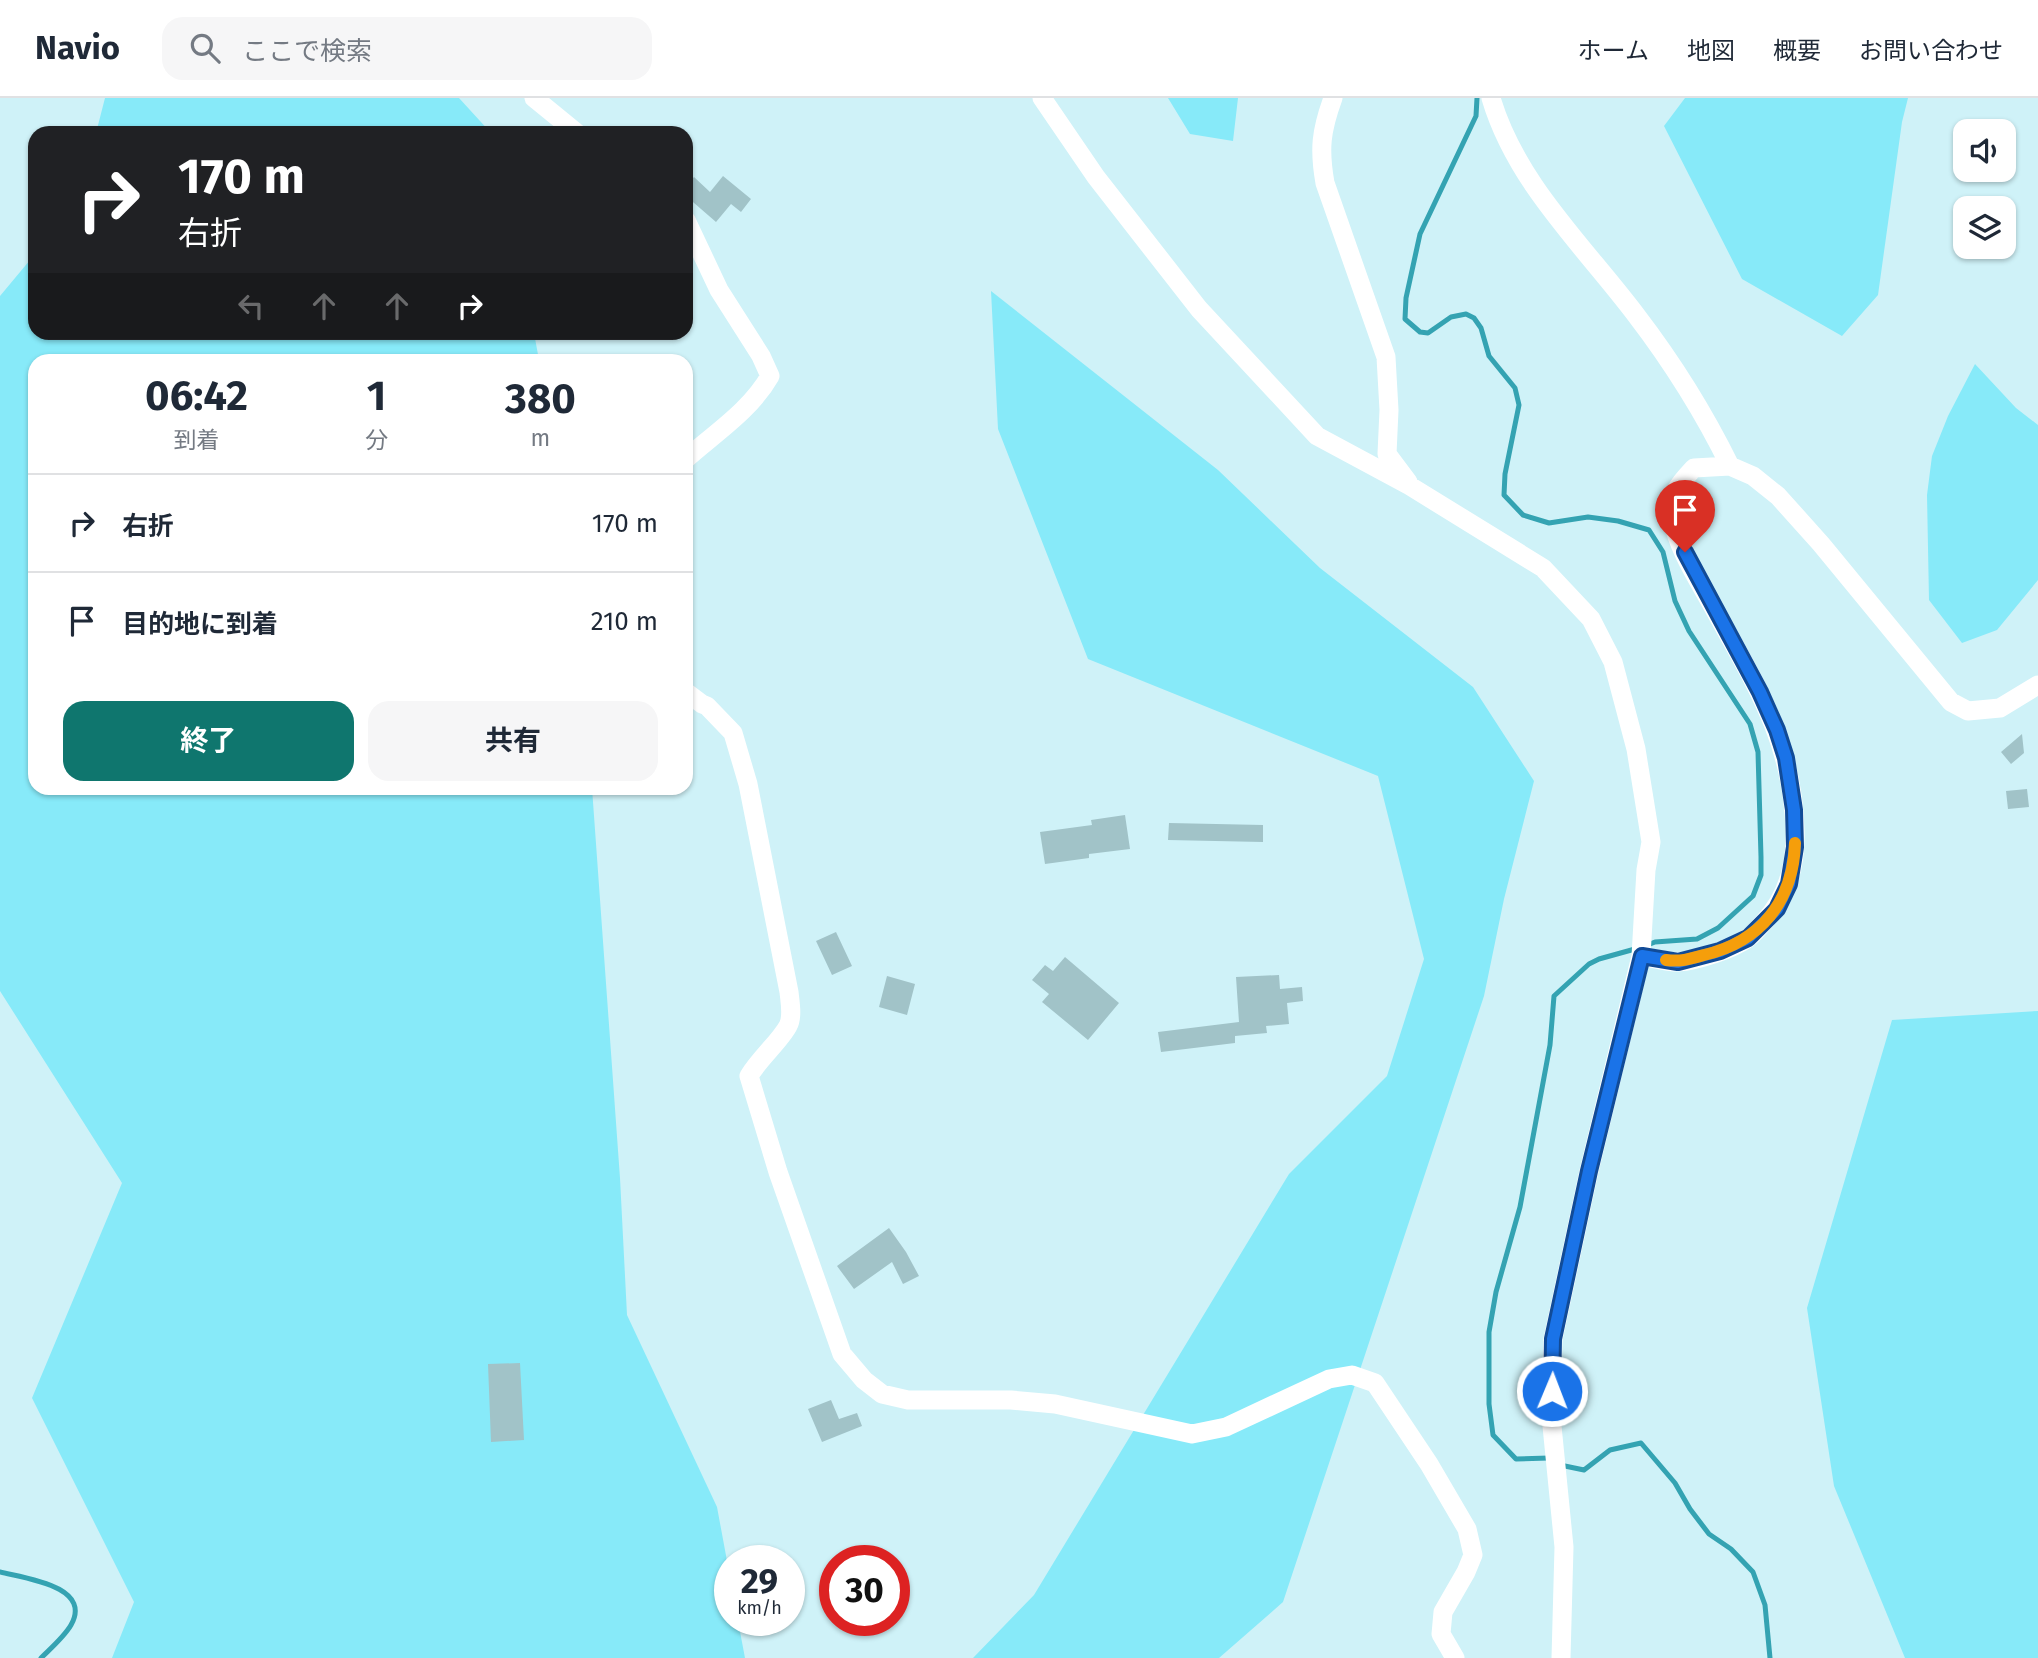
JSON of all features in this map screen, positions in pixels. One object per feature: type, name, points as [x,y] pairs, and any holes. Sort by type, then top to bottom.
[{"type":"street","points":[[534,98],[568,126]]},
{"type":"street","points":[[1042,98],[1096,177],[1199,309],[1317,436],[1410,486],[1543,568],[1591,620],[1613,662],[1636,750],[1651,842],[1646,870],[1642,956],[1589,1171],[1553,1339],[1551,1416],[1564,1548],[1561,1658]]},
{"type":"street","points":[[1333,98],[1322,128],[1320,156],[1325,183],[1387,358],[1387,454],[1410,486]]},
{"type":"street","points":[[1491,98],[1499,126],[1534,188],[1638,317],[1709,422],[1730,466]]},
{"type":"street","points":[[693,235],[719,290],[761,356],[770,376],[761,391],[735,418],[693,453]]},
{"type":"street","points":[[1642,956],[1678,962],[1720,951],[1748,938],[1777,909],[1789,884],[1795,847],[1794,810],[1786,758],[1780,739],[1760,692],[1692,568],[1671,516],[1675,488],[1694,468],[1730,466],[1753,476],[1778,496],[1951,702],[1968,711],[2000,708],[2038,685]]},
{"type":"street","points":[[693,697],[708,706],[733,733],[748,784],[789,992],[790,1018],[788,1027],[759,1060],[749,1076],[778,1172],[842,1354],[864,1380],[883,1394],[908,1400],[1011,1400],[1055,1404],[1192,1434],[1226,1427],[1329,1379],[1352,1375],[1375,1383],[1429,1464],[1467,1529],[1473,1555],[1443,1612],[1441,1634],[1455,1658]]},
{"type":"shaded area","points":[[105,98],[459,98],[485,126],[98,126]]},
{"type":"shaded area","points":[[1168,98],[1238,98],[1233,141],[1190,134]]},
{"type":"shaded area","points":[[1685,98],[1908,98],[1902,122],[1878,295],[1842,336],[1742,279],[1664,126]]},
{"type":"shaded area","points":[[28,262],[28,340],[535,340],[538,354],[28,354],[28,795],[593,795],[627,1315],[717,1507],[724,1545],[714,1545],[714,1636],[741,1636],[745,1658],[112,1658],[134,1602],[32,1398],[122,1183],[0,991],[0,296]]},
{"type":"shaded area","points":[[991,291],[1218,470],[1320,568],[1473,687],[1534,781],[1504,899],[1484,996],[1283,1602],[1219,1658],[973,1658],[1034,1595],[1289,1174],[1387,1076],[1424,959],[1378,776],[1088,659],[998,429]]},
{"type":"shaded area","points":[[1975,364],[2016,408],[2038,425],[2038,580],[1997,630],[1962,643],[1929,600],[1927,495],[1932,456],[1948,416]]},
{"type":"shaded area","points":[[2038,1011],[2038,1658],[1905,1658],[1834,1486],[1807,1308],[1892,1020]]},
{"type":"building","points":[[723,176],[751,199],[741,212],[731,204],[716,222],[693,202],[693,178],[710,192]]},
{"type":"building","points":[[2022,734],[2024,753],[2011,764],[2001,752]]},
{"type":"building","points":[[2027,789],[2029,807],[2008,809],[2006,791]]},
{"type":"building","points":[[1125,815],[1130,849],[1089,854],[1089,858],[1045,864],[1040,832],[1092,825],[1091,820]]},
{"type":"building","points":[[1169,823],[1263,825],[1263,842],[1168,840]]},
{"type":"building","points":[[836,932],[852,966],[832,975],[816,941]]},
{"type":"building","points":[[1065,957],[1119,1003],[1088,1040],[1042,1002],[1049,994],[1032,980],[1045,965],[1053,971]]},
{"type":"building","points":[[1279,975],[1280,989],[1302,987],[1303,1001],[1287,1003],[1289,1024],[1266,1026],[1267,1033],[1235,1036],[1235,1043],[1161,1052],[1158,1032],[1239,1022],[1236,977]]},
{"type":"building","points":[[887,976],[915,984],[907,1015],[879,1007]]},
{"type":"building","points":[[889,1228],[919,1276],[903,1284],[892,1262],[854,1289],[837,1266]]},
{"type":"building","points":[[520,1363],[524,1440],[491,1442],[488,1364]]},
{"type":"building","points":[[831,1400],[839,1419],[857,1413],[862,1426],[822,1442],[808,1409]]},
{"type":"waterway","points":[[1477,98],[1476,116],[1420,234],[1406,298],[1405,319],[1420,332],[1428,333],[1451,317],[1466,314],[1474,318],[1481,328],[1489,356],[1515,388],[1519,405],[1505,474],[1504,495],[1523,515],[1549,523],[1588,517],[1618,521],[1649,530],[1663,552],[1675,601],[1689,631],[1750,724],[1758,752],[1761,875],[1753,896],[1718,928],[1697,939],[1655,942],[1645,946]]},
{"type":"waterway","points":[[1549,1458],[1516,1459],[1493,1435],[1489,1404],[1489,1332],[1496,1292],[1520,1207],[1550,1045],[1554,996],[1589,964],[1635,949]]},
{"type":"waterway","points":[[1560,1465],[1584,1470],[1610,1450],[1641,1443],[1675,1483],[1709,1534],[1731,1549],[1753,1572],[1765,1605],[1770,1658]]},
{"type":"waterway","points":[[0,1572],[53,1586],[73,1601],[75,1612],[71,1625],[41,1658]]},
{"type":"slow traffic","points":[[1666,960],[1678,962],[1720,951],[1748,938],[1777,909],[1789,884],[1795,843]]},
{"type":"route","points":[[1552,1391],[1553,1339],[1589,1171],[1642,956],[1678,962],[1720,951],[1748,938],[1777,909],[1789,884],[1795,847],[1794,810],[1786,758],[1777,730],[1760,692],[1685,552]]}]
